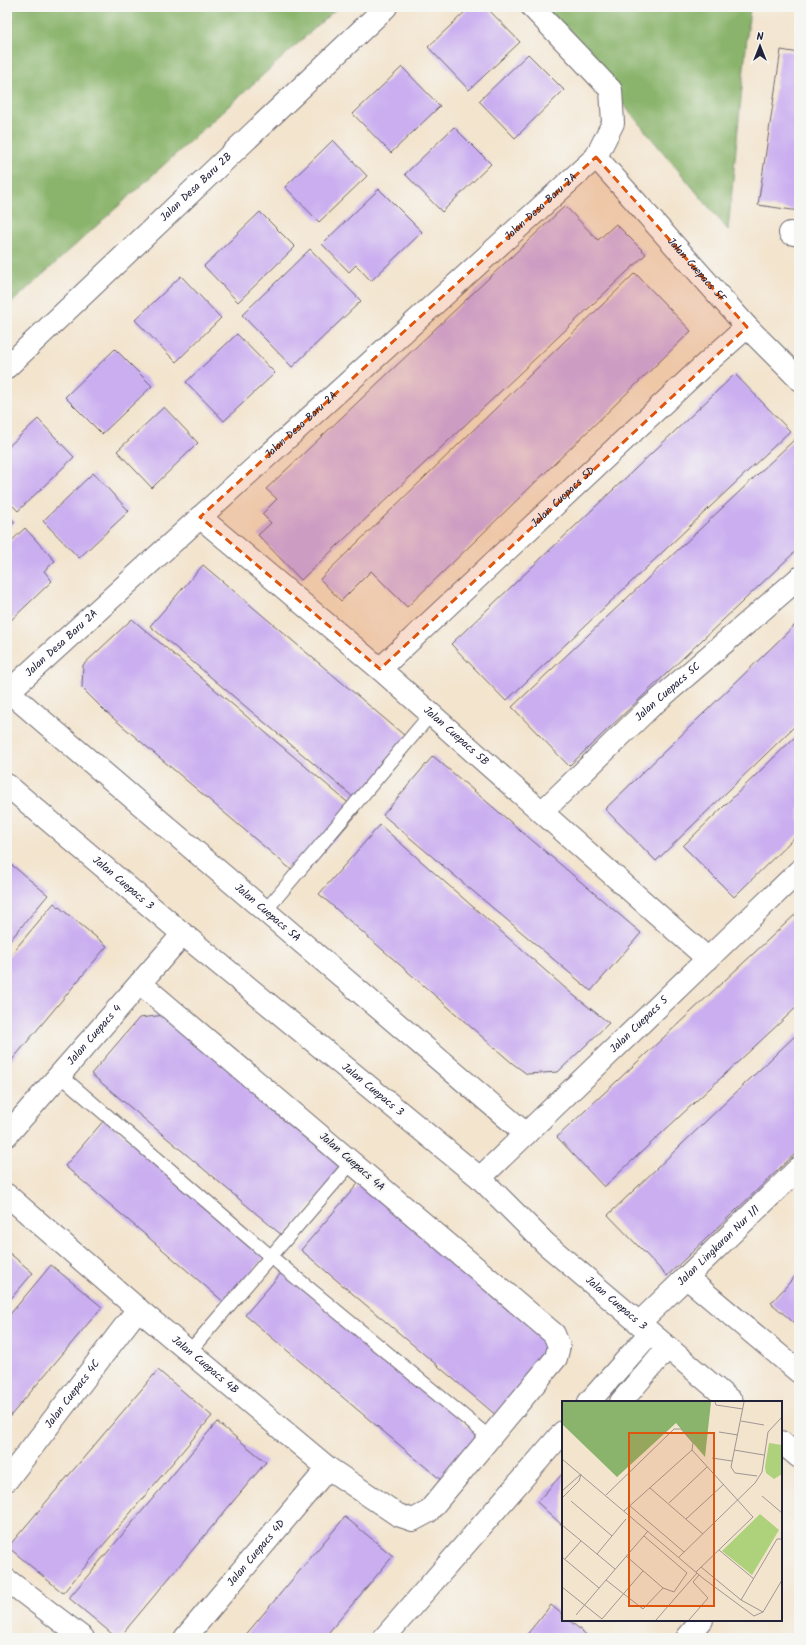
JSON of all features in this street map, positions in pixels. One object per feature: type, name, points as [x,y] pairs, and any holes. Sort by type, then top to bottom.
[{"type":"street","name":"Jalan Desa Baru 2B","points":[[7,367],[386,7]]},
{"type":"street","points":[[532,7],[611,90],[613,123],[596,157]]},
{"type":"street","name":"Jalan Cuepacs 5F","points":[[596,157],[747,327],[799,379]]},
{"type":"street","name":"Jalan Desa Baru 2A","points":[[8,692],[596,157]]},
{"type":"street","name":"Jalan Cuepacs 5D","points":[[380,669],[702,367],[747,327]]},
{"type":"street","name":"Jalan Cuepacs 5B","points":[[200,517],[380,669],[430,715],[708,959]]},
{"type":"street","name":"Jalan Cuepacs 5C","points":[[542,812],[648,709],[799,578]]},
{"type":"street","name":"Jalan Cuepacs 5A","points":[[8,692],[266,910],[526,1134]]},
{"type":"street","name":"Jalan Cuepacs 3","points":[[7,785],[183,934],[480,1178],[546,1244],[731,1401]]},
{"type":"street","name":"Jalan Cuepacs 5","points":[[480,1178],[799,871]]},
{"type":"street","name":"Jalan Cuepacs 4","points":[[7,1135],[183,934]]},
{"type":"street","name":"Jalan Cuepacs 4A","points":[[140,983],[554,1334],[559,1346],[556,1358],[490,1437]]},
{"type":"street","name":"Jalan Lingkaran Nur 1/1","points":[[590,1401],[644,1328],[686,1277],[799,1168]]},
{"type":"street","name":"Jalan Cuepacs 4B","points":[[7,1195],[138,1309],[328,1468],[398,1515],[413,1520],[428,1512],[490,1437]]},
{"type":"street","points":[[686,1277],[799,1372]]},
{"type":"street","name":"Jalan Cuepacs 4C","points":[[7,1480],[138,1309]]},
{"type":"street","points":[[623,1401],[667,1348]]},
{"type":"street","points":[[384,1638],[562,1433]]},
{"type":"street","points":[[782,1443],[799,1457]]},
{"type":"street","name":"Jalan Cuepacs 4D","points":[[185,1638],[328,1468]]},
{"type":"street","points":[[7,1580],[82,1638]]},
{"type":"street","points":[[687,1638],[701,1621]]},
{"type":"lane","points":[[266,910],[430,715]]},
{"type":"lane","points":[[60,1075],[270,1256],[490,1437]]},
{"type":"lane","points":[[189,1352],[352,1162]]},
{"type":"highlighted area","points":[[596,157],[747,327],[380,669],[200,517]]},
{"type":"green space","points":[[7,7],[338,7],[7,307]]},
{"type":"green space","points":[[542,7],[750,7],[728,230]]},
{"type":"building","points":[[470,7],[486,7],[520,42],[469,90],[428,47]]},
{"type":"building","points":[[781,50],[799,53],[799,211],[758,205]]},
{"type":"building","points":[[528,54],[564,90],[515,138],[479,101]]},
{"type":"building","points":[[402,67],[440,106],[391,153],[353,114]]},
{"type":"building","points":[[454,127],[491,164],[442,212],[405,174]]},
{"type":"building","points":[[333,140],[367,176],[319,222],[285,187]]},
{"type":"building","points":[[379,189],[422,232],[371,281],[356,265],[349,272],[322,244]]},
{"type":"building","points":[[565,206],[598,240],[616,224],[646,254],[301,580],[258,535],[271,523],[262,514],[277,499],[266,489]]},
{"type":"building","points":[[260,212],[295,247],[238,302],[204,266]]},
{"type":"building","points":[[310,249],[361,301],[292,367],[242,315]]},
{"type":"building","points":[[635,273],[691,331],[407,607],[371,571],[341,601],[320,579]]},
{"type":"building","points":[[181,276],[221,318],[176,362],[135,320]]},
{"type":"building","points":[[237,334],[275,373],[224,421],[186,382]]},
{"type":"building","points":[[115,349],[152,386],[102,434],[65,397]]},
{"type":"building","points":[[735,374],[790,431],[506,701],[451,644]]},
{"type":"building","points":[[164,407],[198,443],[152,488],[117,451]]},
{"type":"building","points":[[38,419],[74,457],[18,511],[7,500],[7,448]]},
{"type":"building","points":[[795,439],[799,443],[799,548],[569,766],[512,707]]},
{"type":"building","points":[[93,473],[129,511],[79,558],[43,521]]},
{"type":"building","points":[[7,514],[15,522],[7,530]]},
{"type":"building","points":[[25,528],[55,561],[44,571],[52,581],[7,624],[7,545]]},
{"type":"building","points":[[203,565],[411,741],[359,802],[150,626]]},
{"type":"building","points":[[132,619],[359,812],[301,878],[106,712],[82,688],[83,665]]},
{"type":"building","points":[[799,621],[799,722],[656,861],[605,809]]},
{"type":"building","points":[[799,733],[799,833],[734,897],[683,846]]},
{"type":"building","points":[[433,756],[641,933],[591,991],[383,815]]},
{"type":"building","points":[[380,825],[572,994],[609,1023],[558,1072],[527,1074],[512,1063],[319,894]]},
{"type":"building","points":[[7,861],[48,895],[7,944]]},
{"type":"building","points":[[54,903],[107,946],[7,1066],[7,959]]},
{"type":"building","points":[[799,911],[799,1005],[604,1187],[557,1137]]},
{"type":"building","points":[[166,1015],[344,1166],[284,1237],[91,1074],[139,1018]]},
{"type":"building","points":[[799,1032],[799,1150],[667,1276],[608,1215]]},
{"type":"building","points":[[105,1119],[266,1255],[225,1303],[65,1166]]},
{"type":"building","points":[[362,1179],[558,1344],[497,1416],[301,1250]]},
{"type":"building","points":[[7,1251],[33,1273],[7,1303]]},
{"type":"building","points":[[51,1265],[102,1307],[7,1420],[7,1318]]},
{"type":"building","points":[[283,1271],[479,1436],[441,1480],[245,1315]]},
{"type":"building","points":[[799,1272],[799,1327],[771,1303]]},
{"type":"building","points":[[158,1370],[212,1416],[63,1593],[8,1547]]},
{"type":"building","points":[[217,1422],[266,1462],[119,1638],[117,1638],[69,1598]]},
{"type":"building","points":[[562,1474],[562,1525],[537,1502]]},
{"type":"building","points":[[345,1517],[393,1556],[324,1638],[243,1638]]},
{"type":"building","points":[[551,1605],[562,1614],[562,1621],[570,1621],[590,1638],[524,1638]]}]
